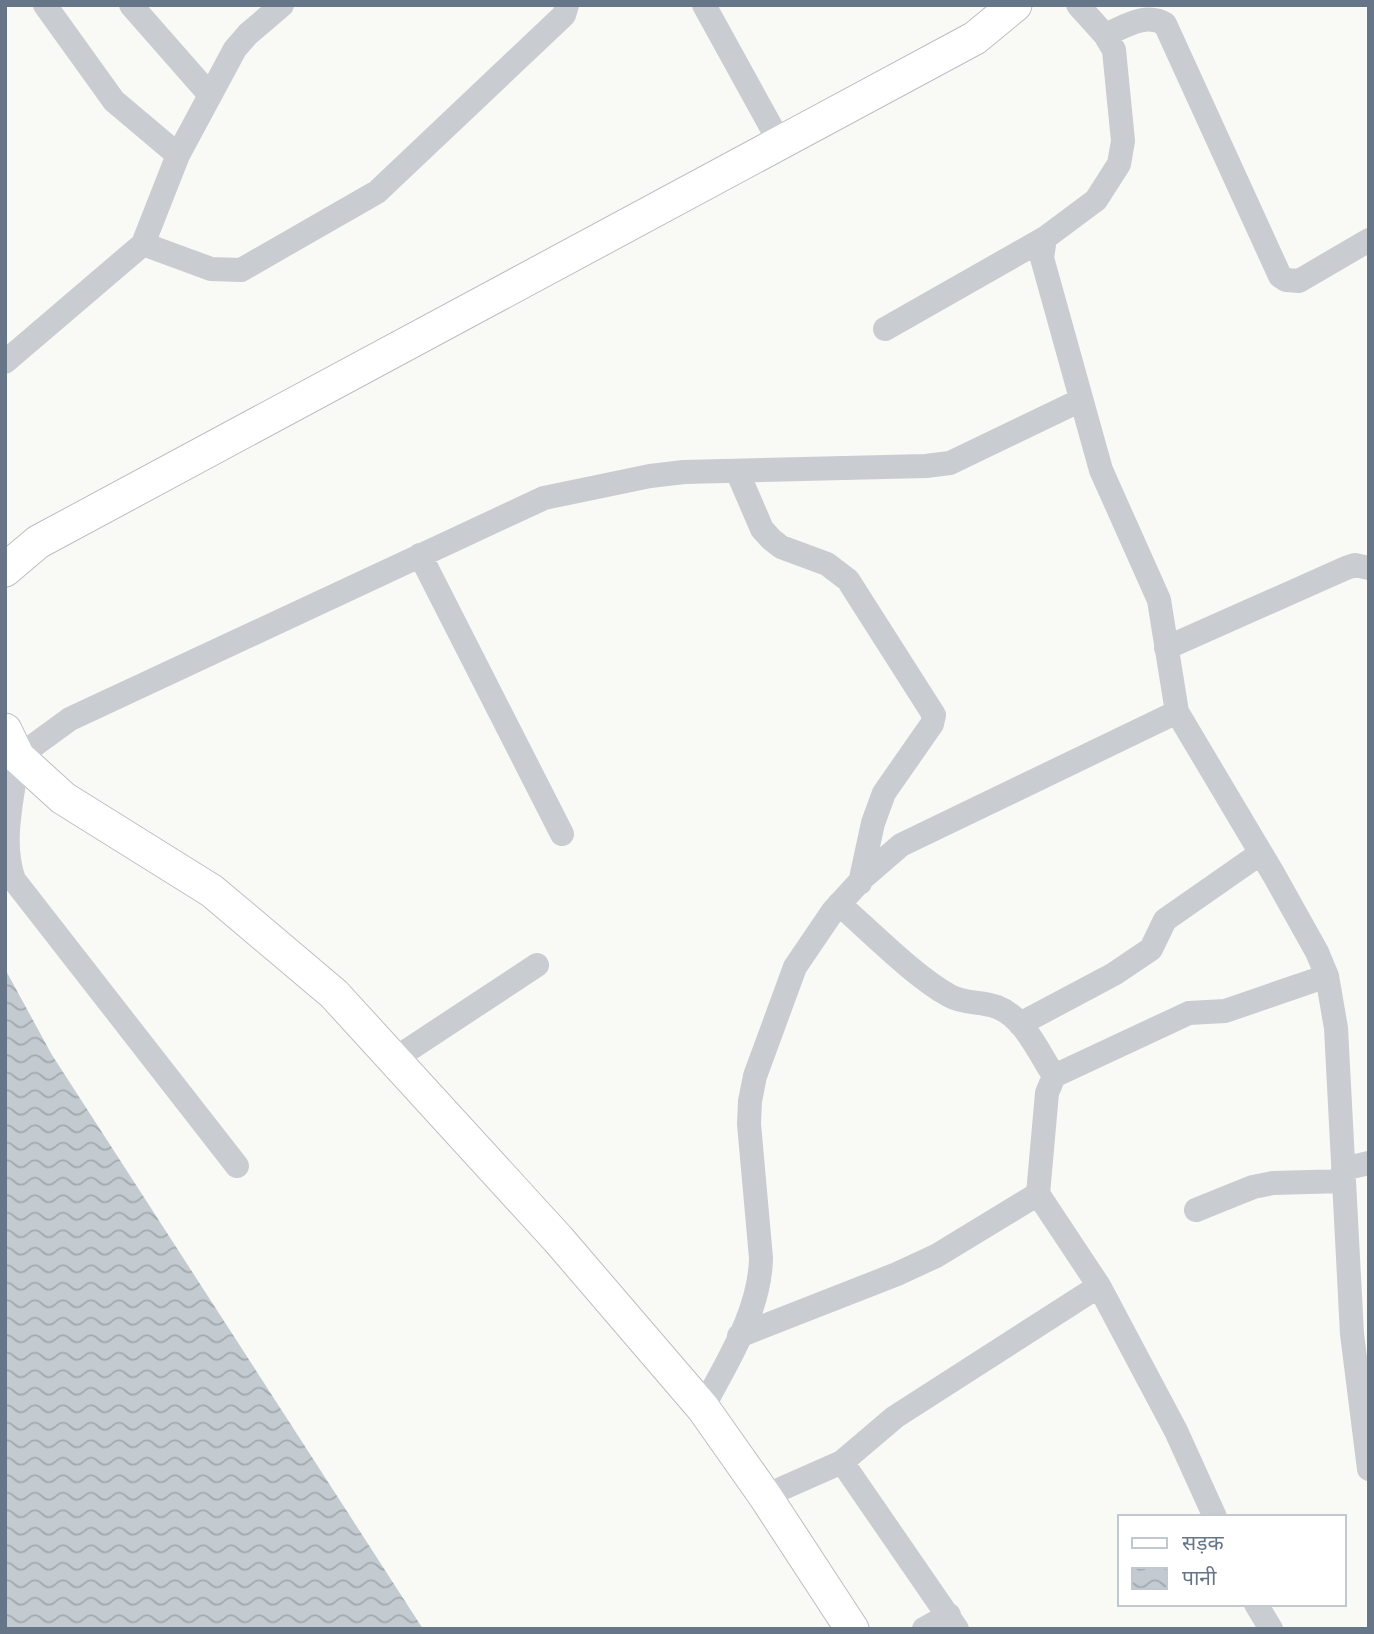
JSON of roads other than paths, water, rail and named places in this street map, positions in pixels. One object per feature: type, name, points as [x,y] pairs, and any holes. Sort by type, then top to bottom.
[{"type":"main road","points":[[5,570],[38,542],[975,38],[1015,5]]},
{"type":"main road","points":[[12,743],[63,798],[212,891],[334,993],[558,1239],[703,1408],[765,1496],[852,1629]]},
{"type":"street","points":[[45,5],[114,101],[178,155]]},
{"type":"street","points":[[131,5],[210,95]]},
{"type":"street","points":[[5,362],[143,244],[178,155],[235,49],[282,5]]},
{"type":"street","points":[[143,244],[211,269],[241,270],[377,192],[564,15],[567,5]]},
{"type":"street","points":[[704,5],[780,143]]},
{"type":"street","points":[[885,329],[1045,239],[1096,200],[1119,164],[1124,141],[1114,50],[1105,34],[1078,5]]},
{"type":"street","points":[[1105,34],[1142,19],[1157,19],[1165,24],[1280,276],[1286,280],[1299,281],[1369,240]]},
{"type":"street","points":[[1045,239],[1042,258],[1101,470],[1159,600],[1177,712],[1317,951],[1327,976],[1336,1028],[1352,1334],[1369,1469]]},
{"type":"street","points":[[237,1166],[14,880],[8,866],[6,847],[12,743],[70,719],[544,498],[684,472],[926,466],[950,463],[1081,400]]},
{"type":"street","points":[[737,471],[762,529],[771,540],[781,547],[827,564],[848,580],[934,715],[932,724],[884,793],[873,823],[859,883]]},
{"type":"street","points":[[420,555],[562,834]]},
{"type":"street","points":[[1166,648],[1346,568],[1355,565],[1369,568]]},
{"type":"street","points":[[703,1408],[748,1318],[761,1277],[749,1124],[750,1101],[755,1076],[796,967],[839,904],[901,845],[1177,712]]},
{"type":"street","points":[[1020,1024],[1114,974],[1151,949],[1165,920],[1261,853]]},
{"type":"street","points":[[839,904],[919,973],[951,996],[998,1007],[1020,1024],[1054,1076]]},
{"type":"street","points":[[393,1060],[537,965]]},
{"type":"street","points":[[1214,1515],[1176,1431],[1099,1286],[1038,1194],[1046,1093],[1054,1076],[1189,1013],[1225,1011],[1327,976]]},
{"type":"street","points":[[1196,1210],[1253,1188],[1273,1183],[1344,1175],[1369,1163]]},
{"type":"street","points":[[739,1336],[926,1261],[1038,1194]]},
{"type":"street","points":[[765,1496],[842,1462],[895,1417],[1099,1286]]},
{"type":"street","points":[[842,1462],[953,1622],[924,1629]]},
{"type":"street","points":[[1257,1606],[1271,1629]]},
{"type":"water","points":[[5,969],[52,1055],[423,1629],[5,1629]]}]
